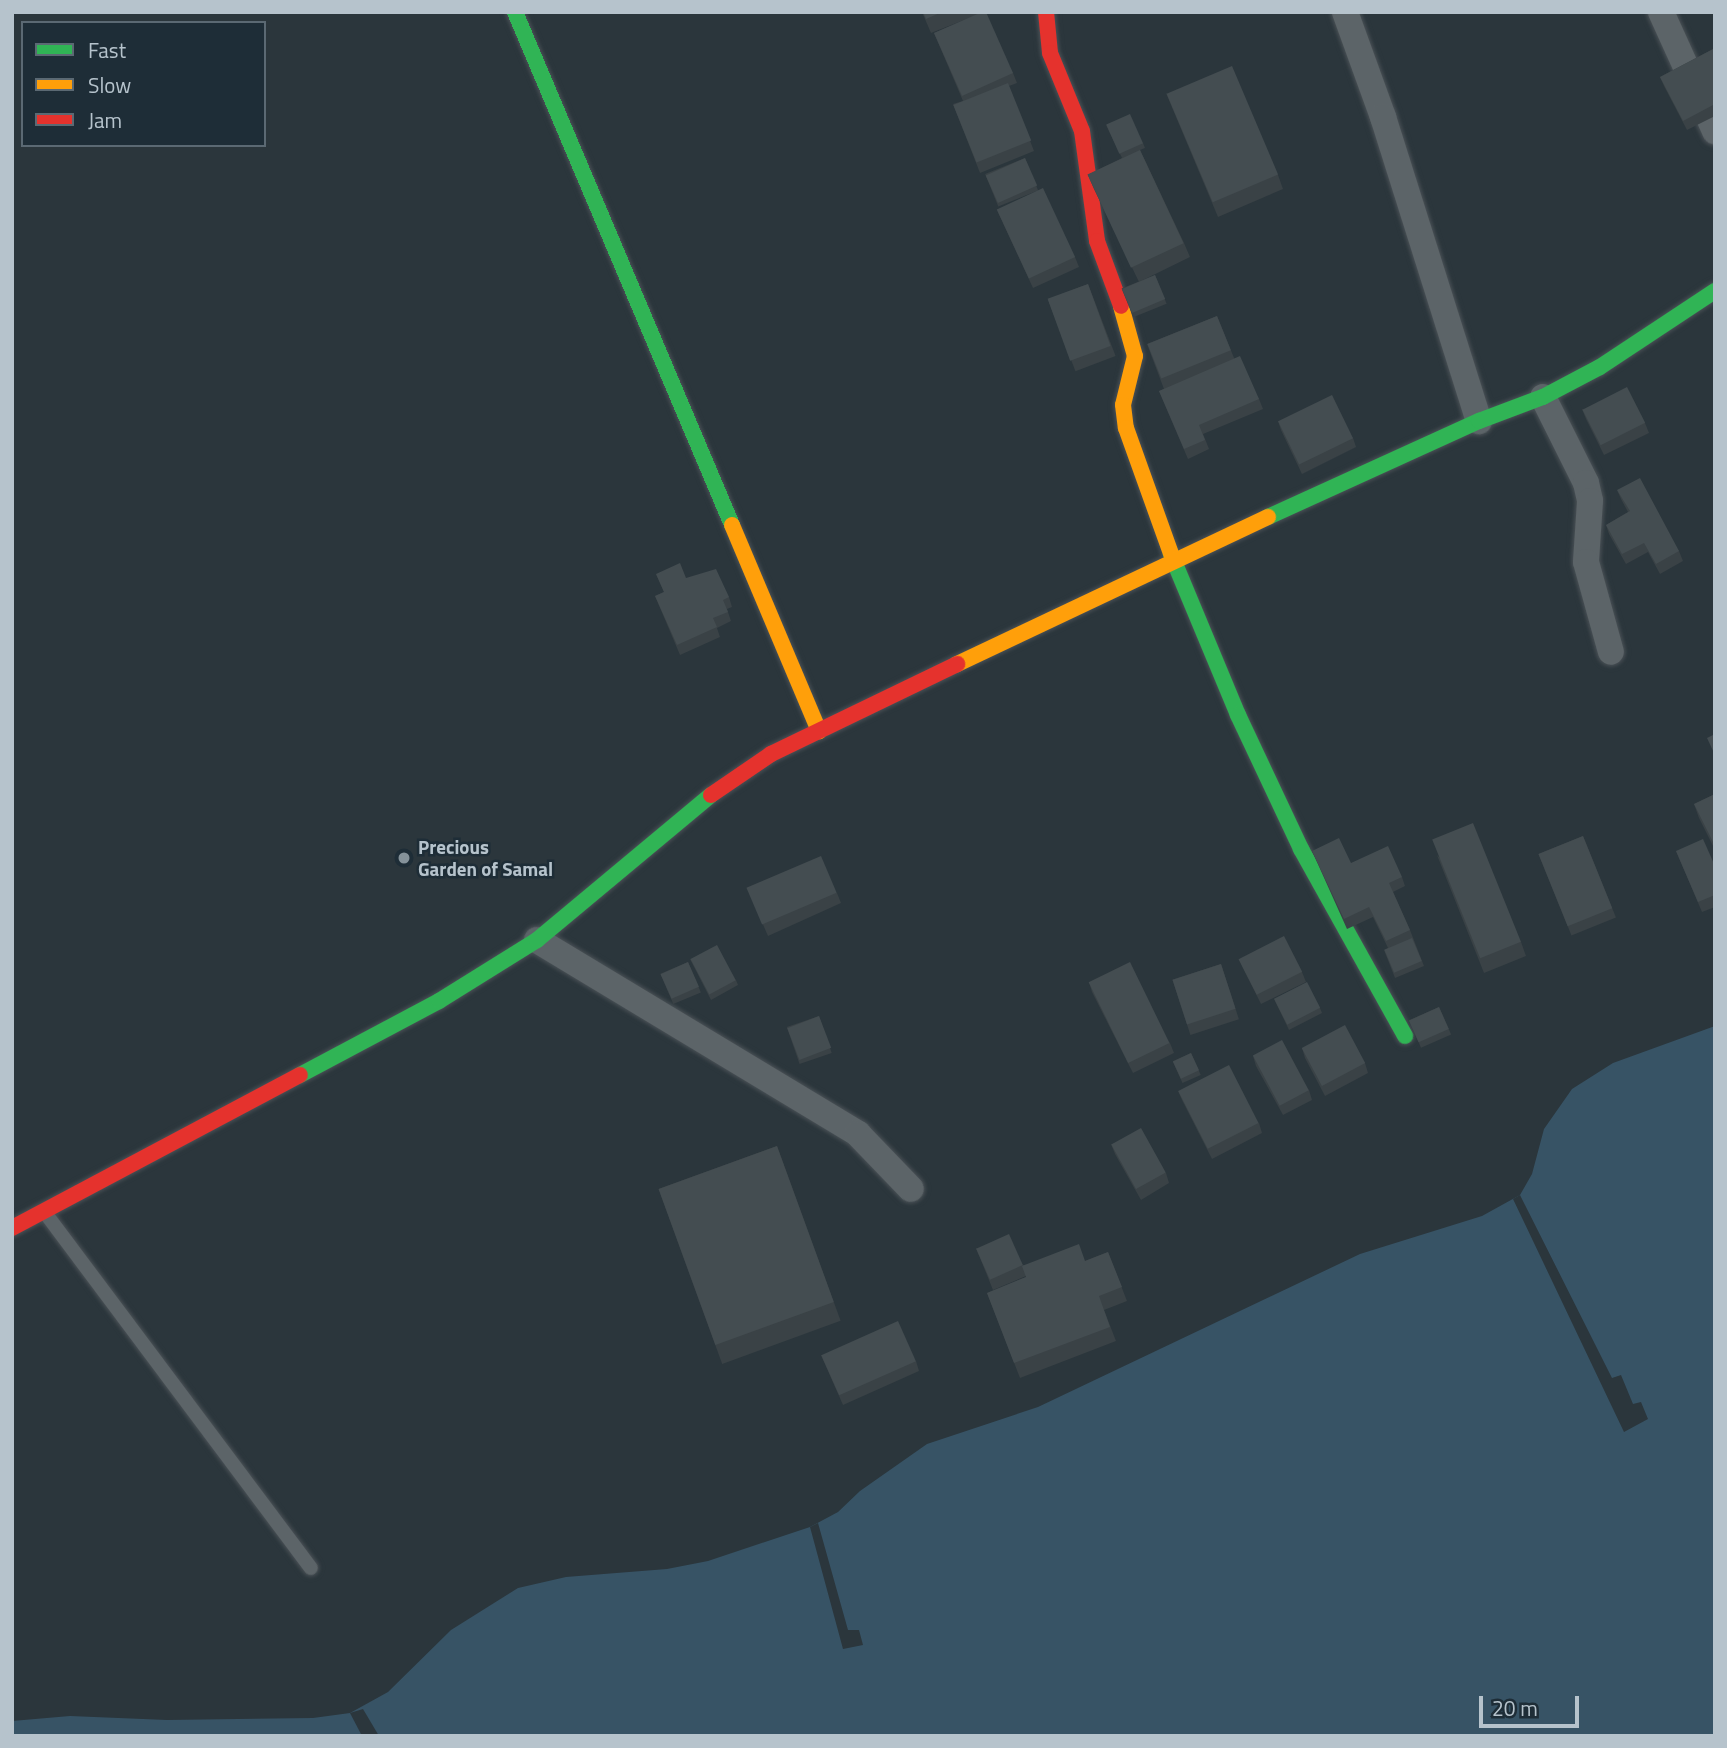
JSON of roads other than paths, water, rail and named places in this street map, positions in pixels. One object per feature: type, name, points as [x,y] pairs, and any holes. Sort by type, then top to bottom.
[{"type":"street","points":[[515,12],[819,731]]},
{"type":"street","points":[[1046,12],[1049,53],[1082,131],[1088,159],[1097,241],[1134,341],[1123,405],[1126,428],[1173,560],[1301,849],[1405,1036]]},
{"type":"street","points":[[1345,12],[1383,117],[1479,421]]},
{"type":"street","points":[[1661,12],[1715,131]]},
{"type":"street","points":[[12,1228],[439,1001],[537,940],[681,816],[771,754],[1173,560],[1479,421],[1543,397],[1600,368],[1715,290]]},
{"type":"street","points":[[1543,397],[1586,483],[1586,562],[1611,652]]},
{"type":"street","points":[[537,940],[858,1134],[911,1189]]},
{"type":"lane","points":[[44,1212],[312,1568]]},
{"type":"water","points":[[1715,1026],[1715,1736],[12,1736],[12,1721],[70,1716],[167,1720],[313,1718],[350,1713],[388,1692],[451,1630],[518,1588],[566,1577],[667,1569],[708,1561],[810,1527],[838,1512],[860,1491],[927,1444],[1038,1407],[1360,1254],[1482,1216],[1520,1195],[1532,1174],[1544,1129],[1572,1089],[1613,1063]]},
{"type":"place","name":"Precious Garden of Samal","points":[[404,858]]}]
